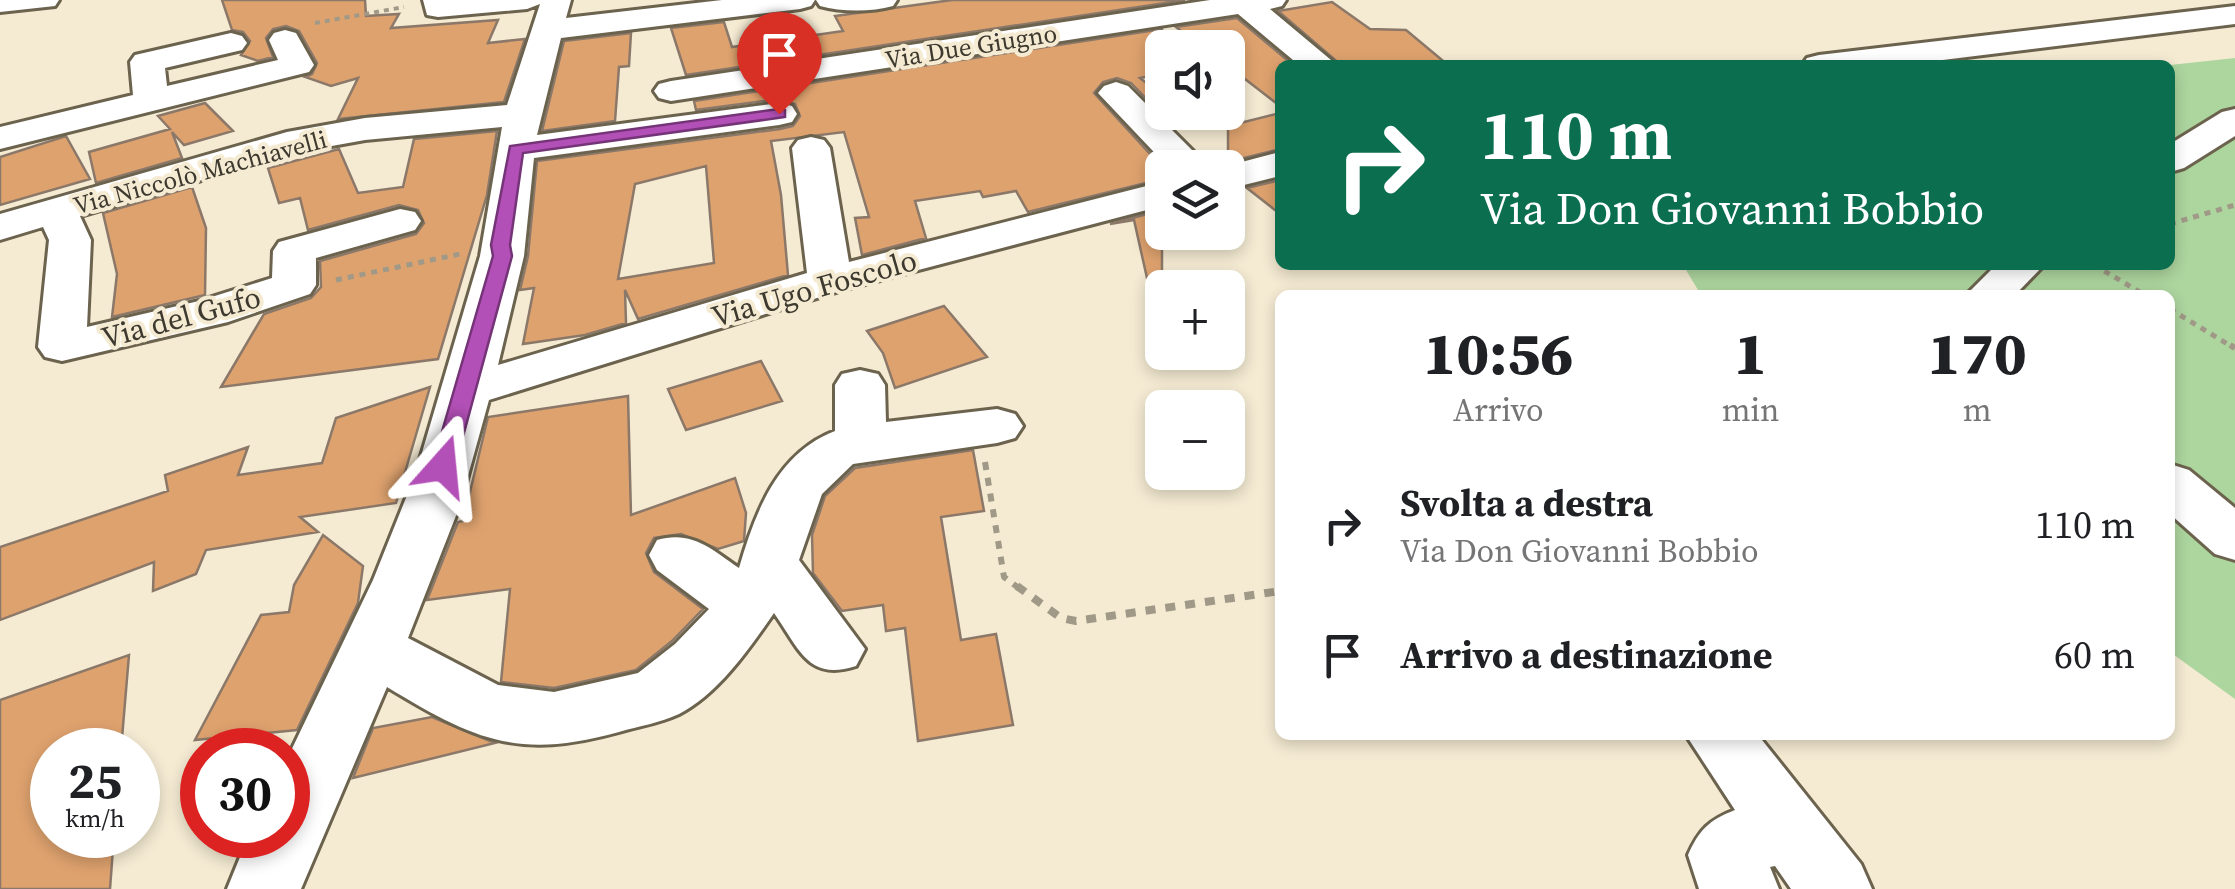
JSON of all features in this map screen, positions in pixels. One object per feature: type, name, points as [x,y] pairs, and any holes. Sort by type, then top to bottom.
[{"type":"street","points":[[0,3],[44,0]]},
{"type":"street","points":[[438,1],[438,8],[527,0]]},
{"type":"street","points":[[310,782],[374,648],[419,540],[467,391],[502,256],[500,245],[518,131],[552,15],[650,18],[800,0]]},
{"type":"street","points":[[831,0],[882,0]]},
{"type":"street","points":[[1257,2],[1315,60]]},
{"type":"street","name":"Via Due Giugno","points":[[675,109],[1257,2]]},
{"type":"street","points":[[1861,60],[2235,15]]},
{"type":"street","points":[[650,18],[675,109],[779,114]]},
{"type":"street","points":[[0,138],[298,64],[298,32]]},
{"type":"street","points":[[151,101],[147,62],[231,43]]},
{"type":"street","points":[[1116,93],[1173,150]]},
{"type":"street","name":"Via Niccolò Machiavelli","points":[[0,227],[288,143],[365,129],[518,131],[675,109]]},
{"type":"street","points":[[2175,157],[2235,120]]},
{"type":"street","points":[[811,148],[830,280]]},
{"type":"street","points":[[1245,173],[1275,165]]},
{"type":"street","name":"Via Ugo Foscolo","points":[[467,391],[830,280],[1145,198]]},
{"type":"street","name":"Via del Gufo","points":[[56,211],[70,240],[62,347],[212,312],[294,285],[294,252],[400,221]]},
{"type":"street","points":[[1994,290],[2016,270]]},
{"type":"street","points":[[374,648],[441,688],[498,714],[544,720],[663,692],[700,660],[757,584],[784,508],[861,414],[988,426]]},
{"type":"street","points":[[2175,486],[2235,540]]},
{"type":"street","points":[[678,555],[757,584],[834,649]]},
{"type":"street","points":[[1723,740],[1835,889]]},
{"type":"street","points":[[1742,889],[1726,868],[1724,855],[1738,842],[1788,830]]},
{"type":"street","points":[[264,889],[276,858]]},
{"type":"path","points":[[298,32],[334,17],[438,1]]},
{"type":"path","points":[[2175,223],[2235,205]]},
{"type":"path","points":[[262,296],[500,245]]},
{"type":"path","points":[[2102,270],[2136,290]]},
{"type":"path","points":[[2175,313],[2235,348]]},
{"type":"path","points":[[988,426],[1004,577],[1061,618],[1076,621],[1275,592]]},
{"type":"green space","points":[[2235,58],[2235,699],[2175,656],[2175,290],[1698,290],[1686,270],[2175,270],[2175,64]]},
{"type":"building","points":[[222,0],[365,0],[366,16],[399,14],[391,28],[498,20],[488,43],[525,39],[504,102],[338,119],[358,78],[331,86],[305,77],[312,74],[317,63],[299,31],[286,26],[273,29],[266,38],[273,57],[258,61],[241,55],[250,41],[243,32],[232,30]]},
{"type":"building","points":[[952,0],[1185,0],[686,75],[671,28],[724,22],[732,47],[843,31],[835,16]]},
{"type":"building","points":[[1332,2],[1370,29],[1406,30],[1442,60],[1335,60],[1278,11]]},
{"type":"building","points":[[1237,18],[1287,60],[1275,60],[1275,102],[1245,79],[1245,30],[1176,27]]},
{"type":"building","points":[[1145,32],[1145,77],[1140,78],[1145,82],[1145,97],[1131,83],[1117,78],[1103,82],[1094,93],[1146,150],[1145,183],[1028,212],[1016,191],[983,197],[980,191],[915,201],[926,238],[862,255],[855,218],[869,217],[844,132],[771,141],[781,195],[788,275],[638,319],[625,290],[626,323],[585,335],[523,344],[534,288],[520,290],[528,256],[537,161],[780,129],[793,126],[800,116],[795,104],[780,99],[696,110],[694,101]],"holes":[[[706,166],[714,263],[618,279],[635,184]]]},
{"type":"building","points":[[631,33],[629,66],[619,67],[615,121],[542,131],[564,41]]},
{"type":"building","points":[[205,103],[233,131],[184,145],[172,132],[182,158],[96,183],[89,152],[170,129],[158,116]]},
{"type":"building","points":[[1275,114],[1275,150],[1245,158],[1245,150],[1228,150],[1228,130],[1245,130],[1245,122]]},
{"type":"building","points":[[497,131],[487,195],[438,359],[221,387],[264,314],[311,298],[321,287],[320,261],[416,234],[424,223],[418,210],[399,205],[308,230],[300,198],[279,203],[268,168],[339,149],[358,193],[403,187],[414,139]]},
{"type":"building","points":[[66,136],[90,179],[0,205],[0,157]]},
{"type":"building","points":[[1275,181],[1275,210],[1247,188]]},
{"type":"building","points":[[192,187],[206,228],[205,295],[112,317],[117,274],[103,213]]},
{"type":"building","points":[[1145,215],[1145,250],[1162,250],[1162,270],[1145,270],[1134,220],[1110,224]]},
{"type":"building","points":[[944,306],[987,357],[895,388],[883,353],[867,331]]},
{"type":"building","points":[[761,361],[782,401],[686,430],[668,389]]},
{"type":"building","points":[[430,387],[396,503],[300,517],[318,532],[206,550],[196,574],[153,591],[154,562],[0,620],[0,547],[168,491],[165,475],[248,447],[238,475],[322,463],[336,418]]},
{"type":"building","points":[[628,396],[631,515],[735,478],[746,513],[744,541],[718,549],[681,534],[654,538],[646,553],[654,572],[703,609],[636,670],[554,688],[501,682],[510,589],[427,600],[458,522],[463,521],[488,417]]},
{"type":"building","points":[[973,450],[984,511],[941,517],[961,640],[996,634],[1013,725],[918,741],[905,628],[886,631],[883,605],[842,611],[813,573],[812,535],[825,496],[855,468]]},
{"type":"building","points":[[323,535],[363,566],[358,603],[298,728],[201,728],[261,615],[289,612],[294,585]]},
{"type":"building","points":[[129,655],[123,728],[30,728],[30,858],[112,858],[110,889],[0,889],[0,700]]},
{"type":"building","points":[[432,717],[495,743],[353,778],[373,728]]},
{"type":"route","points":[[443,466],[502,256],[500,245],[516,149],[779,114]]}]
